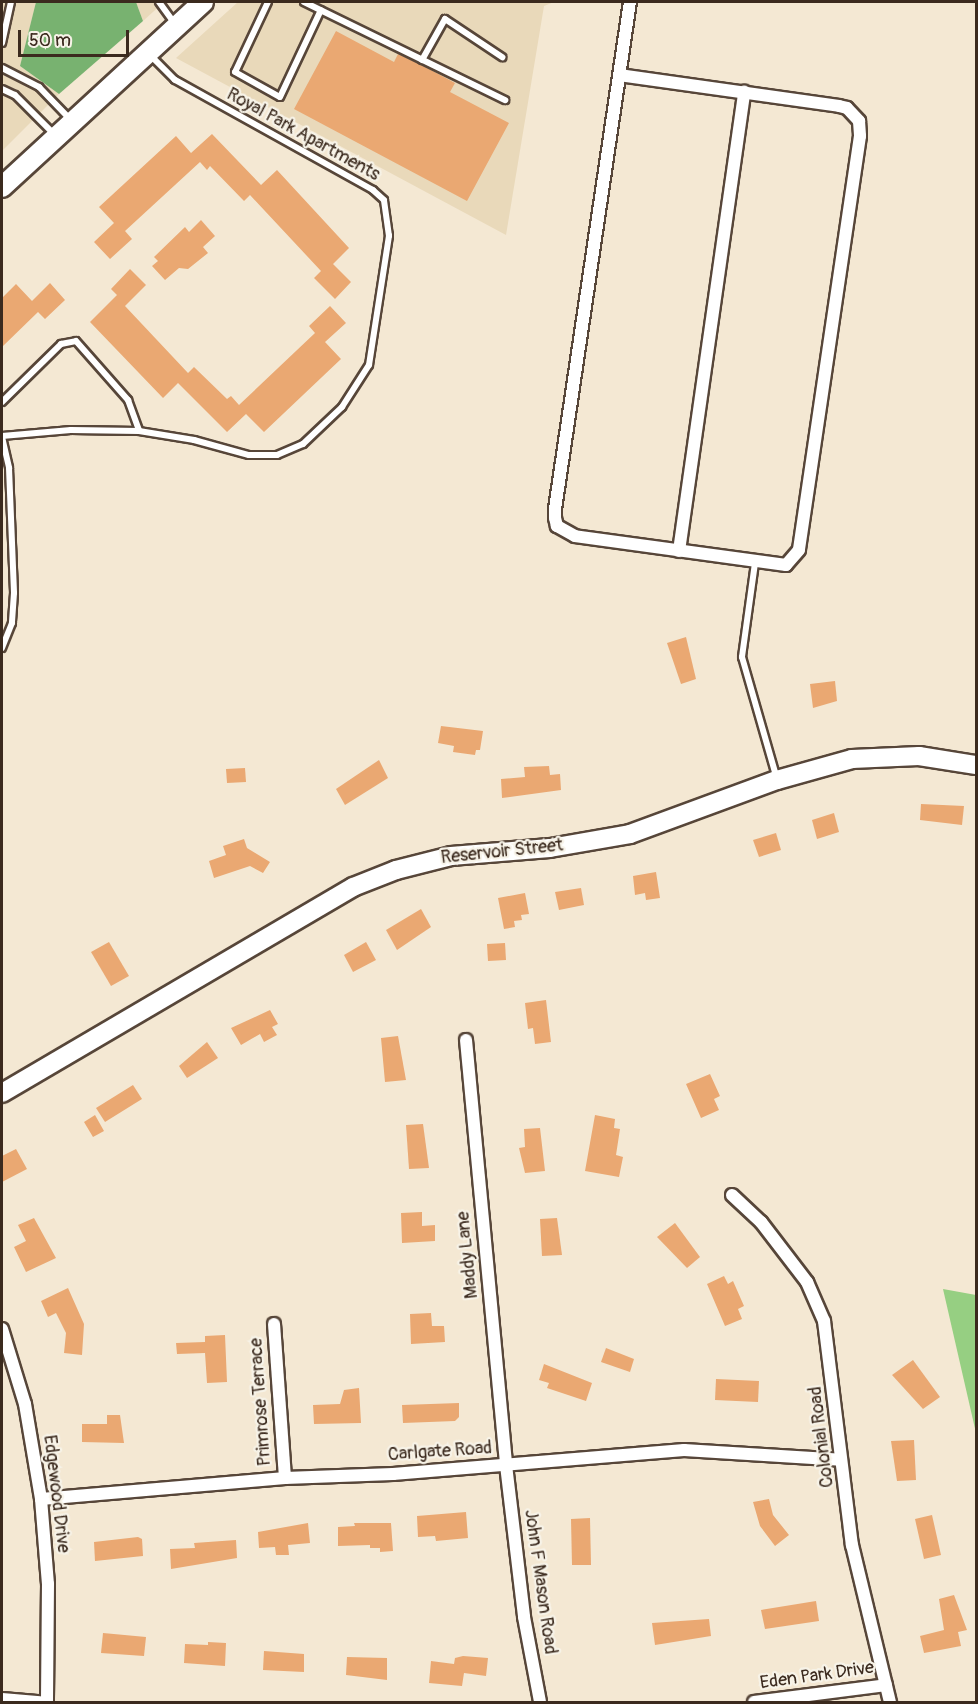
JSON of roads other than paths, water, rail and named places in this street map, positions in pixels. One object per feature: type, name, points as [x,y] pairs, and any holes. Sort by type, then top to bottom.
[{"type":"main road","points":[[2,187],[203,2]]},
{"type":"street","points":[[619,75],[847,108],[860,128],[799,550],[786,565],[755,563],[575,536],[557,526],[555,518],[619,75],[630,2]]},
{"type":"street","points":[[679,551],[744,92]]},
{"type":"street","name":"Reservoir Street","points":[[2,1093],[376,877],[451,856],[561,846],[630,834],[777,780],[875,756],[919,756],[976,765]]},
{"type":"street","name":"Maddy Lane","points":[[466,1040],[506,1466]]},
{"type":"street","name":"Colonial Road","points":[[732,1195],[760,1221],[807,1282],[824,1321],[832,1362],[852,1545],[890,1702]]},
{"type":"street","name":"Primrose Terrace","points":[[274,1324],[285,1478]]},
{"type":"street","name":"Edgewood Drive","points":[[2,1329],[25,1404],[41,1499],[48,1584],[47,1702]]},
{"type":"street","name":"Carlgate Road","points":[[41,1499],[285,1478],[506,1466],[684,1450],[841,1460]]},
{"type":"street","name":"John F Mason Road","points":[[506,1466],[524,1617],[540,1702]]},
{"type":"street","name":"Eden Park Drive","points":[[754,1702],[886,1684]]},
{"type":"street","points":[[2,1700],[40,1702]]},
{"type":"lane","points":[[2,43],[11,2]]},
{"type":"lane","points":[[159,2],[176,27]]},
{"type":"lane","points":[[268,2],[235,72],[280,97],[321,10]]},
{"type":"lane","points":[[304,2],[506,100]]},
{"type":"lane","points":[[422,60],[445,20],[502,57]]},
{"type":"lane","name":"Royal Park Apartments","points":[[2,648],[14,610],[9,468],[2,437],[36,432],[139,431],[263,457],[290,451],[303,444],[342,407],[369,365],[389,236],[388,210],[373,190],[175,81],[148,53]]},
{"type":"lane","points":[[2,68],[39,87],[72,122]]},
{"type":"lane","points":[[2,89],[15,95],[56,136]]},
{"type":"lane","points":[[2,402],[61,344],[76,341],[128,400],[139,431]]},
{"type":"lane","points":[[755,563],[749,593],[742,657],[777,780]]}]
